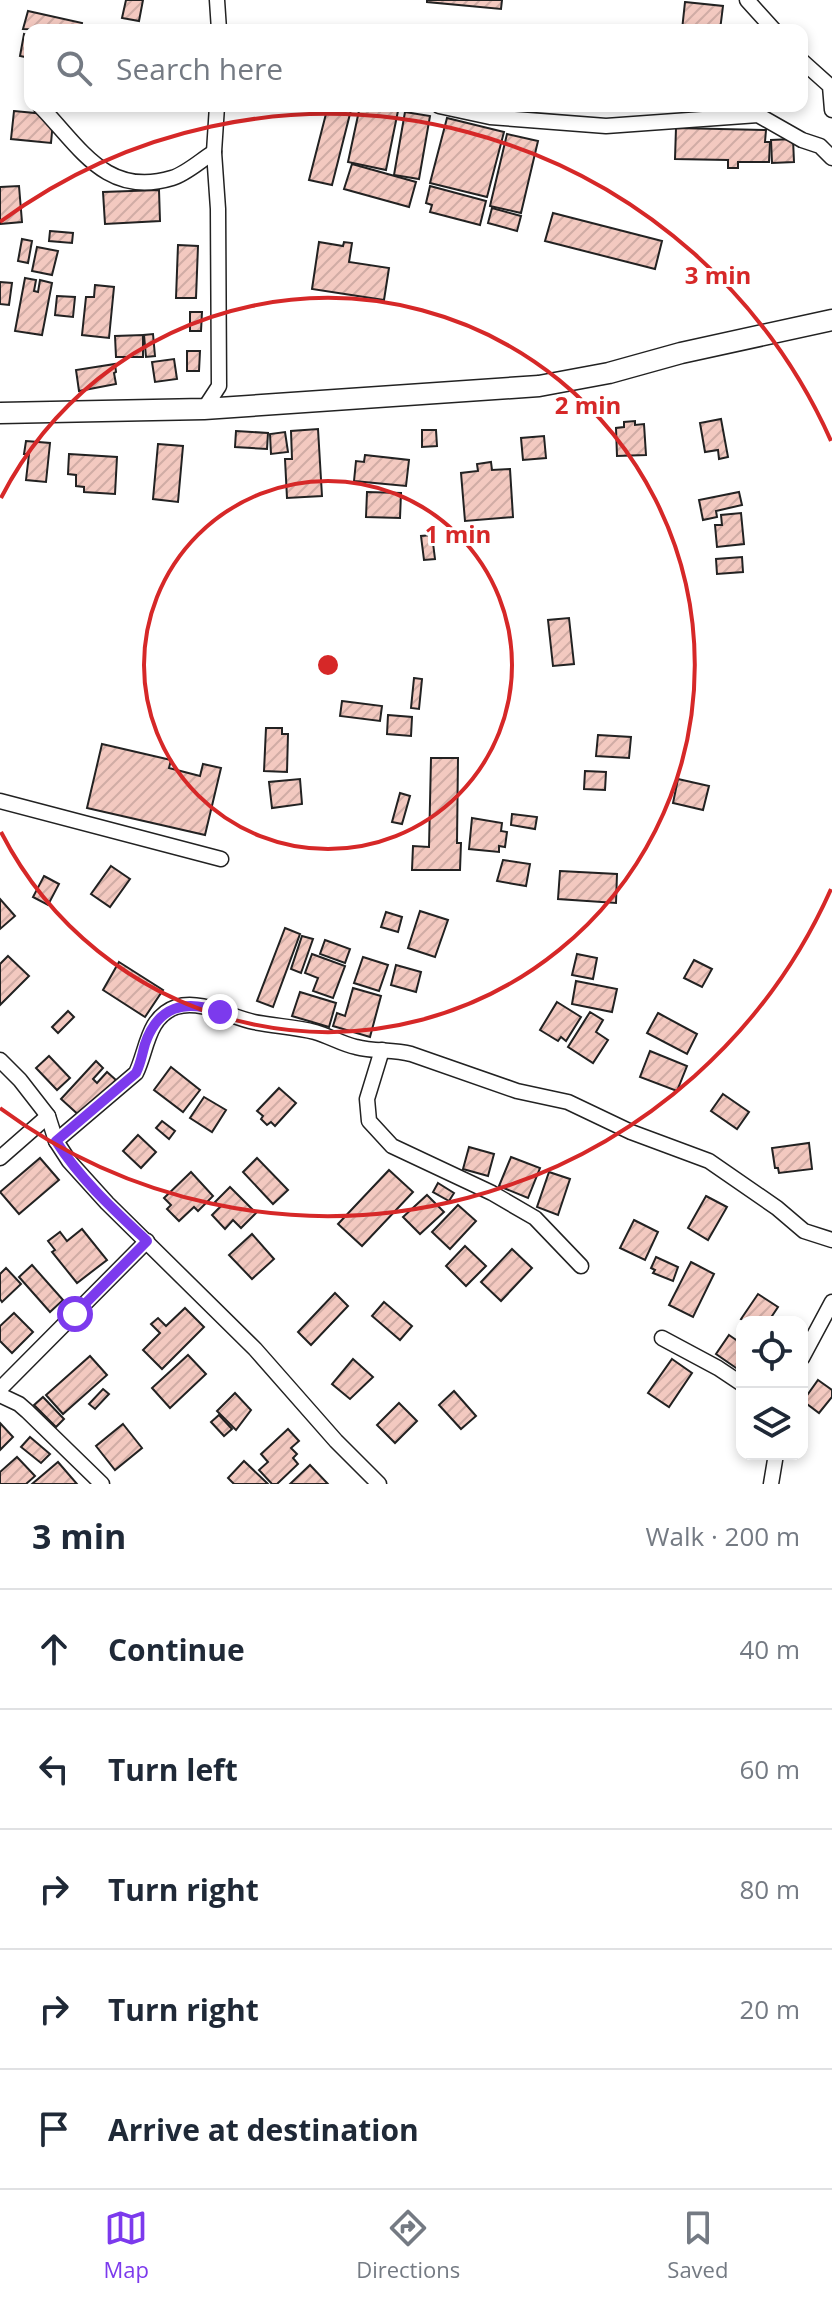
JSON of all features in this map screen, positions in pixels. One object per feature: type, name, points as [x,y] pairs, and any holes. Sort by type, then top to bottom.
[{"type":"main road","points":[[0,413],[204,409],[539,386],[609,373],[681,353],[832,320]]},
{"type":"street","points":[[217,0],[219,24]]},
{"type":"street","points":[[747,0],[769,24]]},
{"type":"street","points":[[808,66],[830,86],[832,110]]},
{"type":"street","points":[[46,112],[97,167],[120,181],[137,183],[174,178],[214,152]]},
{"type":"street","points":[[204,409],[219,386],[218,209],[214,152],[217,112]]},
{"type":"street","points":[[467,112],[490,117],[606,126],[758,115],[802,140],[820,146],[832,158]]},
{"type":"street","points":[[0,801],[221,859]]},
{"type":"street","points":[[56,1141],[136,1073],[156,1021],[176,1007],[205,1007],[251,1021],[314,1032],[357,1048],[396,1050],[517,1091],[568,1102],[631,1132],[709,1161],[777,1208],[804,1231],[832,1240]]},
{"type":"street","points":[[382,1050],[367,1099],[369,1121],[392,1146],[492,1193],[535,1218],[581,1266]]},
{"type":"street","points":[[0,1060],[48,1116],[56,1141],[69,1161],[107,1203],[255,1349],[336,1441],[379,1484]]},
{"type":"street","points":[[0,1158],[48,1116]]},
{"type":"street","points":[[102,1484],[19,1404],[0,1390],[3,1380],[47,1335],[147,1241]]},
{"type":"street","points":[[808,1347],[832,1302]]},
{"type":"street","points":[[662,1338],[736,1380]]},
{"type":"street","points":[[771,1484],[775,1460]]},
{"type":"building","points":[[126,0],[143,0],[139,21],[122,18]]},
{"type":"building","points":[[427,0],[502,0],[501,9]]},
{"type":"building","points":[[685,2],[723,6],[721,24],[683,24]]},
{"type":"building","points":[[28,11],[82,23],[82,24],[24,24]]},
{"type":"building","points":[[24,34],[24,57],[20,56]]},
{"type":"building","points":[[14,111],[45,114],[53,121],[51,143],[11,139]]},
{"type":"building","points":[[326,112],[350,112],[332,185],[309,180]]},
{"type":"building","points":[[359,112],[398,112],[386,170],[348,162]]},
{"type":"building","points":[[405,112],[430,116],[419,179],[394,175]]},
{"type":"building","points":[[447,118],[504,132],[487,197],[430,183]]},
{"type":"building","points":[[676,128],[766,130],[765,142],[770,142],[769,162],[738,162],[738,168],[728,168],[728,160],[675,159]]},
{"type":"building","points":[[507,134],[538,141],[521,213],[490,206]]},
{"type":"building","points":[[793,139],[794,162],[772,163],[771,140]]},
{"type":"building","points":[[352,164],[416,182],[409,207],[344,189]]},
{"type":"building","points":[[19,186],[22,222],[0,224],[0,187]]},
{"type":"building","points":[[430,186],[486,201],[480,225],[430,212],[432,205],[426,203]]},
{"type":"building","points":[[159,190],[160,221],[105,224],[103,192]]},
{"type":"building","points":[[492,208],[521,216],[517,231],[488,223]]},
{"type":"building","points":[[553,213],[662,241],[655,269],[545,241]]},
{"type":"building","points":[[50,231],[73,233],[72,243],[49,241]]},
{"type":"building","points":[[22,239],[32,241],[28,263],[18,261]]},
{"type":"building","points":[[319,242],[343,246],[344,242],[352,243],[349,262],[389,268],[384,300],[312,289]]},
{"type":"building","points":[[178,245],[198,246],[196,298],[176,298]]},
{"type":"building","points":[[37,247],[58,251],[52,275],[32,271]]},
{"type":"building","points":[[25,278],[36,280],[34,291],[38,292],[40,280],[52,283],[42,335],[15,331]]},
{"type":"building","points":[[0,282],[12,283],[9,305],[0,304]]},
{"type":"building","points":[[95,285],[114,287],[109,338],[82,335],[86,297],[94,297]]},
{"type":"building","points":[[57,296],[75,297],[73,317],[55,315]]},
{"type":"building","points":[[190,312],[202,312],[201,331],[190,331]]},
{"type":"building","points":[[153,334],[155,356],[146,357],[144,335]]},
{"type":"building","points":[[143,335],[143,357],[116,357],[115,336]]},
{"type":"building","points":[[187,351],[200,351],[199,371],[187,371]]},
{"type":"building","points":[[174,359],[177,379],[155,382],[152,362]]},
{"type":"building","points":[[115,364],[116,384],[79,391],[76,370]]},
{"type":"building","points":[[721,419],[728,457],[719,459],[718,450],[705,452],[700,423]]},
{"type":"building","points":[[635,421],[635,425],[644,424],[646,455],[617,456],[616,428],[624,427],[624,422]]},
{"type":"building","points":[[318,429],[322,496],[287,498],[285,459],[292,459],[291,431]]},
{"type":"building","points":[[422,430],[436,430],[437,446],[422,447]]},
{"type":"building","points":[[236,431],[268,433],[267,449],[235,447]]},
{"type":"building","points":[[285,432],[288,452],[271,454],[270,434]]},
{"type":"building","points":[[544,436],[546,458],[523,460],[521,438]]},
{"type":"building","points":[[26,441],[50,443],[46,482],[26,480],[29,454],[24,454]]},
{"type":"building","points":[[158,444],[183,446],[178,502],[153,499]]},
{"type":"building","points":[[69,454],[117,457],[115,494],[84,492],[84,487],[76,486],[76,475],[68,474]]},
{"type":"building","points":[[365,455],[409,460],[406,486],[354,481],[356,461],[364,462]]},
{"type":"building","points":[[491,462],[492,470],[510,469],[513,517],[465,521],[461,473],[478,471],[477,464]]},
{"type":"building","points":[[367,492],[401,493],[400,518],[366,517]]},
{"type":"building","points":[[739,492],[742,505],[716,511],[717,517],[703,520],[699,500]]},
{"type":"building","points":[[741,513],[744,544],[717,547],[715,525],[722,525],[721,515]]},
{"type":"building","points":[[432,535],[435,559],[424,560],[421,536]]},
{"type":"building","points":[[742,557],[743,572],[717,574],[716,559]]},
{"type":"building","points":[[569,618],[574,664],[553,666],[548,620]]},
{"type":"building","points":[[414,678],[422,679],[419,709],[411,708]]},
{"type":"building","points":[[342,701],[382,706],[380,721],[340,716]]},
{"type":"building","points":[[388,715],[412,717],[411,736],[387,734]]},
{"type":"building","points":[[266,728],[282,728],[282,734],[288,734],[287,772],[264,771]]},
{"type":"building","points":[[598,735],[631,737],[629,758],[596,756]]},
{"type":"building","points":[[102,744],[171,760],[169,768],[200,776],[203,764],[221,768],[205,835],[87,808]]},
{"type":"building","points":[[431,758],[458,758],[457,843],[461,843],[460,870],[412,870],[413,846],[429,847]]},
{"type":"building","points":[[585,771],[606,772],[605,790],[584,789]]},
{"type":"building","points":[[300,779],[302,804],[272,808],[269,782]]},
{"type":"building","points":[[678,779],[709,786],[703,810],[673,803]]},
{"type":"building","points":[[400,793],[410,796],[402,824],[392,822]]},
{"type":"building","points":[[512,814],[537,817],[535,829],[511,825]]},
{"type":"building","points":[[472,818],[502,823],[501,831],[507,832],[505,847],[499,846],[499,852],[469,849]]},
{"type":"building","points":[[503,860],[530,864],[526,886],[497,881]]},
{"type":"building","points":[[111,866],[130,879],[110,907],[91,894]]},
{"type":"building","points":[[560,871],[617,874],[616,903],[558,899]]},
{"type":"building","points":[[44,876],[59,884],[48,905],[33,897]]},
{"type":"building","points":[[0,899],[15,916],[0,929]]},
{"type":"building","points":[[420,911],[448,920],[435,957],[408,948]]},
{"type":"building","points":[[386,912],[402,917],[398,932],[381,927]]},
{"type":"building","points":[[285,928],[300,934],[273,1007],[257,1001]]},
{"type":"building","points":[[302,936],[313,939],[301,973],[291,969]]},
{"type":"building","points":[[325,940],[350,949],[345,963],[320,954]]},
{"type":"building","points":[[312,954],[345,966],[333,998],[313,991],[318,978],[305,973]]},
{"type":"building","points":[[577,954],[597,958],[593,979],[572,975]]},
{"type":"building","points":[[8,956],[29,976],[0,1005],[0,964]]},
{"type":"building","points":[[363,957],[388,965],[379,991],[354,983]]},
{"type":"building","points":[[694,960],[712,969],[702,987],[684,978]]},
{"type":"building","points":[[119,962],[163,990],[145,1017],[103,990]]},
{"type":"building","points":[[396,965],[421,972],[416,992],[391,985]]},
{"type":"building","points":[[576,981],[617,989],[612,1012],[572,1004]]},
{"type":"building","points":[[353,988],[381,996],[370,1037],[333,1026],[337,1013],[345,1016]]},
{"type":"building","points":[[300,992],[336,1003],[329,1027],[292,1016]]},
{"type":"building","points":[[557,1002],[581,1017],[566,1041],[561,1037],[558,1041],[540,1030]]},
{"type":"building","points":[[68,1011],[74,1017],[58,1033],[52,1027]]},
{"type":"building","points":[[590,1012],[603,1020],[596,1032],[608,1040],[593,1063],[568,1047]]},
{"type":"building","points":[[658,1013],[697,1034],[687,1054],[647,1033]]},
{"type":"building","points":[[650,1051],[687,1066],[677,1091],[640,1077]]},
{"type":"building","points":[[49,1056],[70,1078],[57,1090],[36,1068]]},
{"type":"building","points":[[96,1061],[103,1068],[93,1079],[97,1083],[107,1072],[116,1080],[81,1117],[61,1099]]},
{"type":"building","points":[[171,1067],[200,1090],[183,1112],[154,1090]]},
{"type":"building","points":[[279,1088],[296,1103],[275,1126],[271,1122],[267,1125],[257,1111]]},
{"type":"building","points":[[723,1094],[749,1112],[737,1129],[711,1111]]},
{"type":"building","points":[[204,1097],[226,1110],[212,1132],[190,1118]]},
{"type":"building","points":[[162,1121],[175,1131],[169,1139],[156,1128]]},
{"type":"building","points":[[138,1135],[156,1152],[141,1168],[123,1151]]},
{"type":"building","points":[[809,1143],[812,1169],[779,1173],[775,1168],[772,1148]]},
{"type":"building","points":[[469,1147],[494,1154],[488,1176],[463,1169]]},
{"type":"building","points":[[511,1157],[540,1168],[528,1198],[499,1186]]},
{"type":"building","points":[[40,1158],[59,1180],[19,1214],[0,1192]]},
{"type":"building","points":[[257,1158],[288,1190],[273,1204],[243,1172]]},
{"type":"building","points":[[389,1170],[413,1192],[362,1246],[338,1224]]},
{"type":"building","points":[[191,1172],[213,1196],[198,1211],[194,1207],[179,1221],[167,1209],[171,1205],[164,1198]]},
{"type":"building","points":[[549,1172],[570,1179],[558,1215],[537,1207]]},
{"type":"building","points":[[438,1183],[454,1193],[449,1201],[433,1192]]},
{"type":"building","points":[[230,1187],[256,1213],[241,1228],[233,1220],[225,1229],[212,1215],[220,1207],[215,1202]]},
{"type":"building","points":[[427,1195],[444,1212],[420,1234],[403,1217]]},
{"type":"building","points":[[706,1196],[727,1207],[708,1240],[688,1228]]},
{"type":"building","points":[[458,1205],[476,1221],[450,1249],[432,1232]]},
{"type":"building","points":[[634,1220],[658,1232],[645,1260],[620,1248]]},
{"type":"building","points":[[82,1229],[107,1260],[77,1283],[52,1252],[55,1250],[48,1241],[60,1232],[67,1241]]},
{"type":"building","points":[[252,1234],[274,1259],[252,1279],[229,1255]]},
{"type":"building","points":[[465,1246],[486,1266],[466,1286],[446,1266]]},
{"type":"building","points":[[512,1249],[532,1268],[501,1301],[481,1282]]},
{"type":"building","points":[[656,1257],[678,1267],[673,1281],[653,1273],[655,1270],[651,1268]]},
{"type":"building","points":[[691,1262],[714,1274],[693,1317],[669,1305]]},
{"type":"building","points":[[32,1265],[63,1300],[50,1312],[19,1277]]},
{"type":"building","points":[[6,1268],[21,1284],[2,1302],[0,1274]]},
{"type":"building","points":[[335,1293],[348,1306],[311,1345],[298,1332]]},
{"type":"building","points":[[758,1294],[778,1307],[772,1316],[743,1316]]},
{"type":"building","points":[[384,1302],[412,1326],[400,1340],[372,1316]]},
{"type":"building","points":[[185,1308],[204,1327],[162,1369],[143,1350],[160,1333],[151,1324],[158,1318],[166,1326]]},
{"type":"building","points":[[14,1313],[33,1332],[12,1353],[0,1341],[0,1326]]},
{"type":"building","points":[[729,1335],[736,1340],[736,1368],[716,1354]]},
{"type":"building","points":[[188,1355],[206,1374],[170,1408],[152,1388]]},
{"type":"building","points":[[90,1356],[107,1375],[63,1414],[46,1395]]},
{"type":"building","points":[[353,1359],[373,1377],[350,1399],[332,1384]]},
{"type":"building","points":[[672,1359],[692,1373],[669,1407],[648,1393]]},
{"type":"building","points":[[818,1380],[832,1390],[832,1397],[819,1413],[808,1405],[808,1394]]},
{"type":"building","points":[[103,1389],[109,1394],[95,1409],[89,1404]]},
{"type":"building","points":[[454,1391],[476,1416],[461,1429],[439,1405]]},
{"type":"building","points":[[235,1393],[251,1410],[236,1430],[217,1411]]},
{"type":"building","points":[[43,1397],[64,1419],[56,1427],[34,1405]]},
{"type":"building","points":[[399,1403],[417,1421],[395,1443],[377,1425]]},
{"type":"building","points":[[219,1415],[232,1429],[224,1436],[211,1422]]},
{"type":"building","points":[[0,1423],[13,1437],[0,1450]]},
{"type":"building","points":[[123,1424],[142,1448],[115,1470],[96,1446]]},
{"type":"building","points":[[288,1429],[299,1441],[291,1448],[297,1454],[293,1458],[298,1464],[277,1484],[272,1484],[259,1470],[268,1462],[261,1454]]},
{"type":"building","points":[[30,1437],[50,1454],[41,1463],[21,1447]]},
{"type":"building","points":[[17,1457],[35,1476],[26,1484],[0,1484],[0,1472]]},
{"type":"building","points":[[244,1461],[268,1484],[234,1484],[228,1478]]},
{"type":"building","points":[[58,1462],[77,1484],[32,1484]]},
{"type":"building","points":[[310,1465],[328,1484],[290,1484]]},
{"type":"route","points":[[75,1314],[147,1241],[107,1203],[69,1161],[56,1141],[136,1073],[156,1021],[167,1012],[190,1005],[220,1012]]}]
